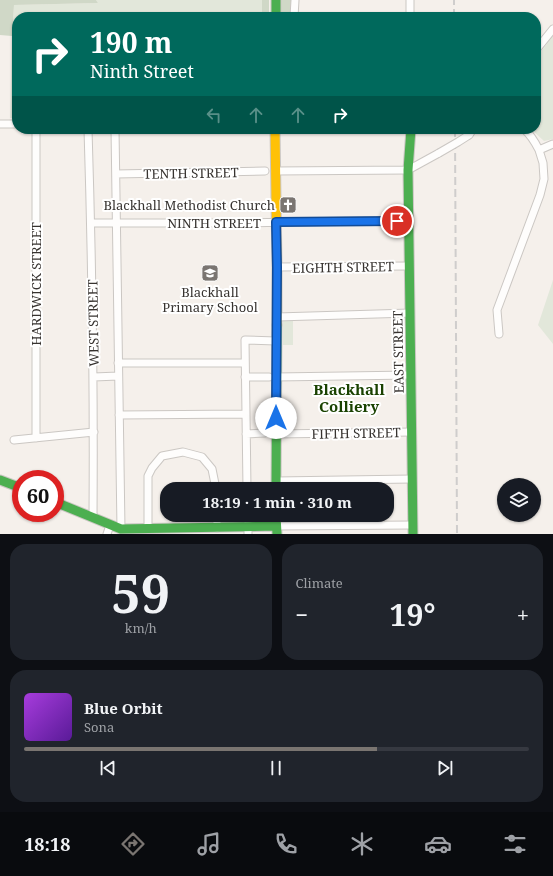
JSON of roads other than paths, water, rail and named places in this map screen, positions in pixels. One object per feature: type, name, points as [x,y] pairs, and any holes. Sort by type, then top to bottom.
[{"type":"street","points":[[276,0],[276,12]]},
{"type":"street","points":[[294,12],[295,0]]},
{"type":"street","points":[[410,0],[410,12]]},
{"type":"street","points":[[541,44],[553,29]]},
{"type":"street","points":[[0,124],[12,124]]},
{"type":"street","name":"HARDWICK STREET","points":[[36,134],[36,438]]},
{"type":"street","name":"WEST STREET","points":[[88,134],[94,377],[93,518]]},
{"type":"street","points":[[115,134],[121,529]]},
{"type":"street","points":[[274,134],[270,171],[276,222],[277,267],[276,341],[272,377],[276,434],[276,482]]},
{"type":"street","name":"EAST STREET","points":[[411,134],[408,170],[408,220],[413,529]]},
{"type":"street","points":[[408,170],[458,142],[468,134]]},
{"type":"street","points":[[499,334],[497,310],[540,195],[544,179],[543,163],[539,150],[530,134]]},
{"type":"street","points":[[539,150],[553,144]]},
{"type":"street","name":"TENTH STREET","points":[[116,174],[408,170]]},
{"type":"street","name":"NINTH STREET","points":[[91,222],[408,220]]},
{"type":"street","name":"EIGHTH STREET","points":[[277,267],[409,266]]},
{"type":"street","points":[[276,316],[410,313]]},
{"type":"street","points":[[247,482],[245,340],[276,341]]},
{"type":"street","points":[[118,363],[245,364]]},
{"type":"street","points":[[245,377],[411,375]]},
{"type":"street","points":[[94,377],[118,376]]},
{"type":"street","points":[[119,415],[246,414]]},
{"type":"street","points":[[14,440],[94,432]]},
{"type":"street","name":"FIFTH STREET","points":[[276,434],[412,432]]},
{"type":"street","points":[[246,434],[265,433]]},
{"type":"street","points":[[148,528],[148,476],[152,468],[162,456],[183,452],[202,457],[212,469],[215,482]]},
{"type":"street","points":[[344,482],[412,479]]},
{"type":"street","points":[[0,480],[12,485]]},
{"type":"street","points":[[64,506],[121,529],[217,528],[248,531],[413,529]]},
{"type":"street","points":[[217,522],[217,528]]},
{"type":"street","points":[[107,534],[110,525]]},
{"type":"railway","points":[[454,0],[454,12]]},
{"type":"railway","points":[[455,134],[457,534]]},
{"type":"place","name":"Blackhall Methodist Church","points":[[288,205]]},
{"type":"place","name":"Blackhall Primary School","points":[[210,273]]},
{"type":"district","name":"Blackhall Colliery","points":[[349,398]]}]
